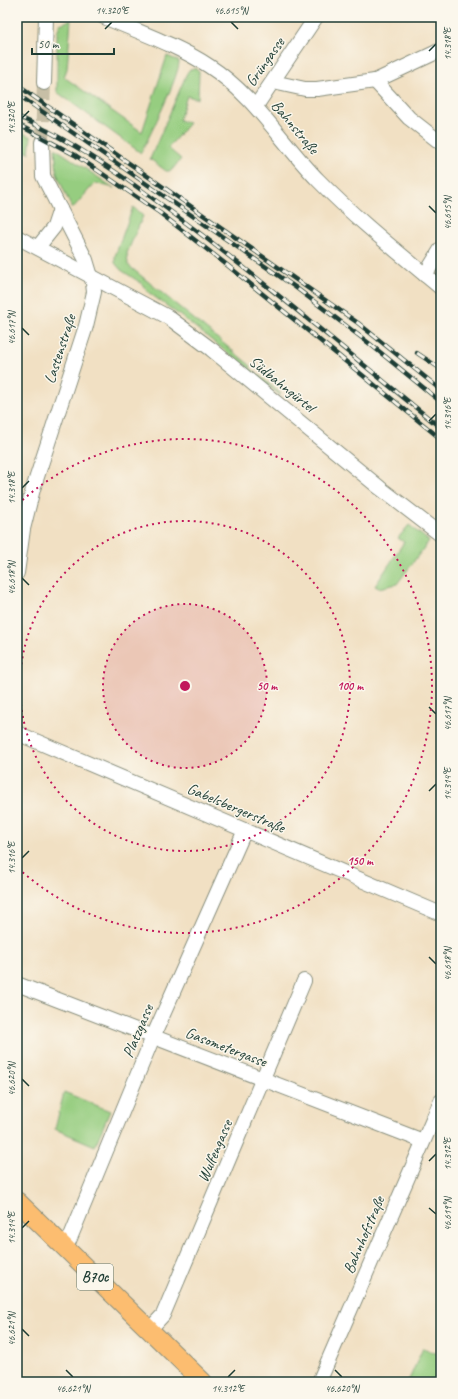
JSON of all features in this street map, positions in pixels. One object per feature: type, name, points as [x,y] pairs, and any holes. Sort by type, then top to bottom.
[{"type":"main road","name":"B70c","points":[[17,1201],[203,1382]]},
{"type":"street","points":[[44,83],[46,17]]},
{"type":"street","name":"Bahnstraße","points":[[104,17],[159,40],[209,66],[256,106],[288,146],[317,179],[342,204],[441,288]]},
{"type":"street","name":"Grüngasse","points":[[256,106],[316,17]]},
{"type":"street","points":[[273,82],[305,89],[317,89],[375,80],[441,50]]},
{"type":"street","points":[[375,80],[408,118],[441,143]]},
{"type":"street","name":"Lastenstraße","points":[[17,572],[20,528],[91,308],[94,292],[91,275],[86,260],[43,176],[42,142]]},
{"type":"street","points":[[38,247],[54,227],[60,209]]},
{"type":"street","name":"Südbahngürtel","points":[[17,237],[152,308],[188,331],[380,488],[441,535]]},
{"type":"street","points":[[425,275],[441,249]]},
{"type":"street","name":"Gabelsbergerstraße","points":[[17,733],[441,914]]},
{"type":"street","name":"Platzgasse","points":[[66,1248],[153,1038],[245,830]]},
{"type":"street","name":"Wulfengasse","points":[[149,1330],[163,1316],[264,1080],[304,981]]},
{"type":"street","name":"Gasometergasse","points":[[17,984],[153,1038],[423,1141]]},
{"type":"street","name":"Bahnhofstraße","points":[[319,1382],[441,1101]]},
{"type":"green space","points":[[71,20],[67,69],[64,77],[142,132],[167,56],[179,61],[170,92],[141,153],[57,92],[57,33],[60,24]]},
{"type":"green space","points":[[195,68],[199,72],[198,99],[187,96],[179,120],[189,123],[168,148],[181,159],[171,171],[166,171],[150,159],[187,73],[190,69]]},
{"type":"green space","points":[[17,130],[31,137],[29,153],[17,147]]},
{"type":"green space","points":[[55,148],[114,188],[95,183],[72,209],[57,174]]},
{"type":"green space","points":[[133,207],[143,216],[127,253],[128,265],[251,366],[250,368],[281,394],[280,395],[190,323],[148,292],[141,283],[121,270],[115,263],[115,256]]},
{"type":"green space","points":[[409,525],[429,541],[397,584],[379,588],[375,586],[404,542],[398,538]]},
{"type":"green space","points":[[64,1092],[110,1111],[95,1146],[55,1129]]},
{"type":"green space","points":[[423,1348],[441,1355],[441,1382],[408,1382]]},
{"type":"tunnel","points":[[42,142],[44,83]]},
{"type":"railway","points":[[17,85],[358,323],[441,390]]},
{"type":"railway","points":[[17,94],[295,287],[370,344],[441,402]]},
{"type":"railway","points":[[17,116],[90,155],[158,202],[262,282],[441,428]]},
{"type":"railway","points":[[17,124],[75,155],[160,213],[227,265],[441,439]]},
{"type":"railway","points":[[417,353],[441,369]]}]
